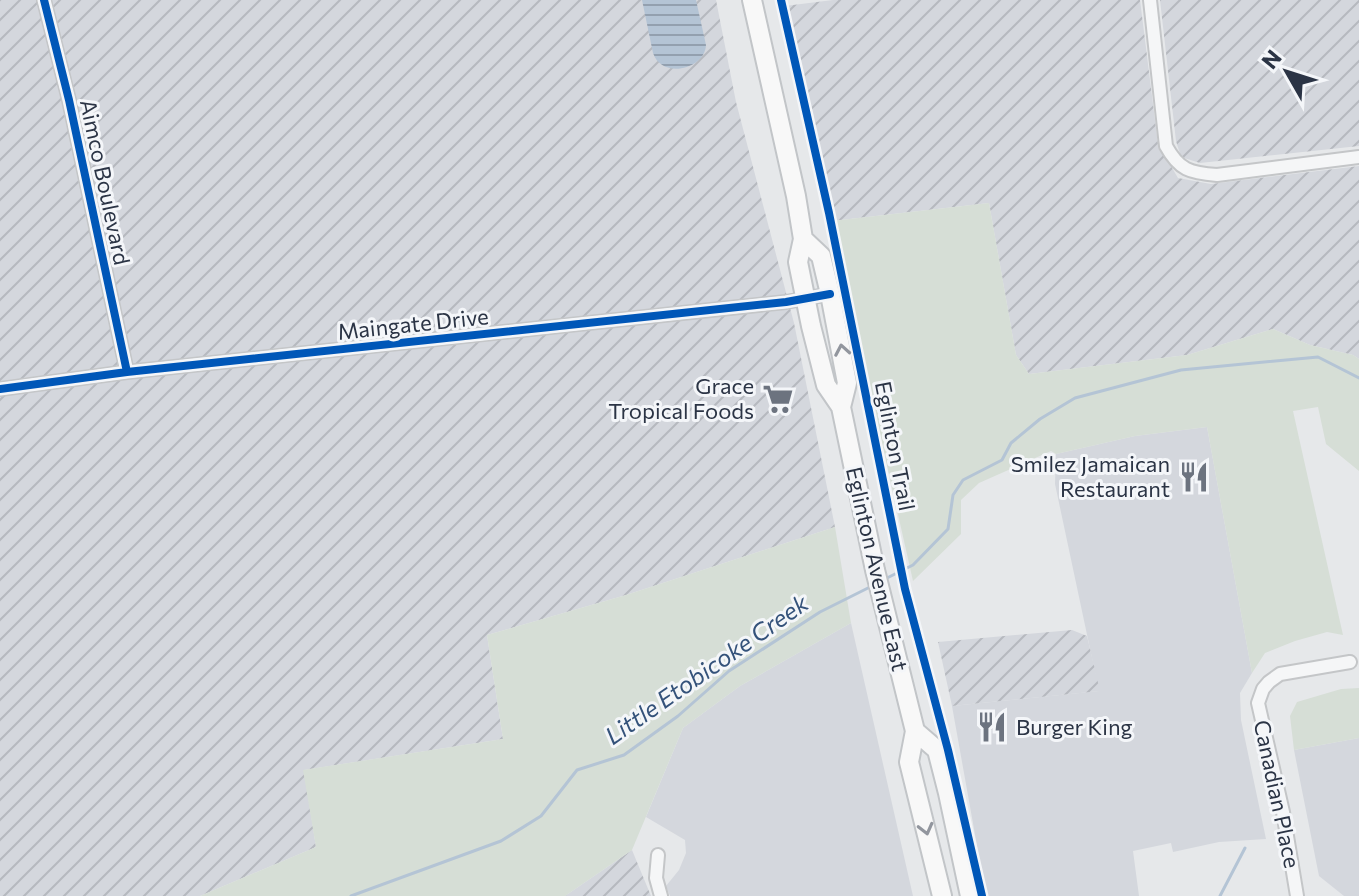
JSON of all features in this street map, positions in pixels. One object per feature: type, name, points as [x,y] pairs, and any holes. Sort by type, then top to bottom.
[{"type":"main road","name":"Eglinton Avenue East","points":[[752,0],[796,196],[803,239],[798,262],[826,385],[841,407],[875,570],[915,731],[909,762],[942,896]]},
{"type":"main road","name":"Eglinton Avenue East","points":[[803,239],[821,256],[830,294],[847,383],[841,407]]},
{"type":"main road","name":"Eglinton Avenue East","points":[[915,731],[937,750],[970,896]]},
{"type":"street","name":"Aimco Boulevard","points":[[44,0],[69,100],[127,372]]},
{"type":"street","points":[[1150,0],[1166,146],[1181,165],[1193,173],[1217,175],[1359,157]]},
{"type":"street","name":"Maingate Drive","points":[[0,389],[127,372],[485,335],[830,294]]},
{"type":"street","name":"Canadian Place","points":[[1297,896],[1283,812],[1258,703],[1263,689],[1280,674],[1350,662]]},
{"type":"street","points":[[658,855],[656,878],[661,896]]},
{"type":"shaded area","points":[[0,0],[716,0],[736,102],[794,323],[835,527],[626,595],[487,635],[503,739],[304,770],[316,847],[200,896],[0,896]]},
{"type":"shaded area","points":[[833,0],[1140,0],[1158,144],[1178,178],[1211,184],[1359,166],[1359,359],[1310,345],[1273,329],[1187,355],[1029,374],[1016,355],[989,203],[832,221],[785,6]]},
{"type":"shaded area","points":[[1160,0],[1359,0],[1359,146],[1200,163],[1181,157],[1176,141]]},
{"type":"shaded area","points":[[989,203],[1016,355],[1029,374],[1187,355],[1273,329],[1310,345],[1359,359],[1359,471],[1326,444],[1318,407],[1293,411],[1343,635],[1327,632],[1265,653],[1252,673],[1207,427],[1135,436],[1056,454],[1051,451],[979,483],[961,500],[961,534],[913,581],[832,221]]},
{"type":"shaded area","points":[[1207,427],[1252,673],[1240,693],[1241,720],[1266,839],[1219,842],[1173,852],[1171,843],[1133,851],[1139,896],[986,896],[952,706],[1099,691],[1055,484],[1056,454],[1135,436]]},
{"type":"shaded area","points":[[835,527],[851,623],[740,686],[683,728],[632,850],[565,896],[200,896],[316,847],[303,770],[503,739],[487,635],[626,595]]},
{"type":"shaded area","points":[[851,623],[913,896],[670,896],[666,886],[679,870],[686,853],[685,840],[646,817],[683,728],[740,686]]},
{"type":"shaded area","points":[[1072,630],[1087,636],[1100,691],[952,706],[938,642]]},
{"type":"shaded area","points":[[1359,688],[1359,738],[1294,750],[1290,716],[1297,702],[1341,689]]},
{"type":"shaded area","points":[[1359,738],[1359,896],[1344,896],[1319,876],[1294,750]]},
{"type":"shaded area","points":[[632,850],[651,896],[565,896]]},
{"type":"water","points":[[642,0],[696,0],[706,45],[699,60],[673,69],[658,61],[653,53]]},
{"type":"waterway","name":"Little Etobicoke Creek","points":[[885,579],[913,565],[948,529],[953,495],[963,480],[1002,460],[1011,443],[1040,419],[1075,398],[1181,370],[1318,357],[1359,378]]},
{"type":"waterway","name":"Little Etobicoke Creek","points":[[351,896],[501,841],[541,816],[577,770],[624,755],[678,716],[729,671],[820,612],[872,586]]},
{"type":"waterway","points":[[1220,896],[1245,848]]},
{"type":"cycle path","points":[[44,0],[69,100],[127,372]]},
{"type":"cycle path","name":"Eglinton Trail","points":[[781,0],[829,213],[905,589],[948,750],[982,896]]},
{"type":"cycle path","points":[[0,389],[127,372],[786,302],[830,294]]},
{"type":"place","name":"Grace Tropical Foods","points":[[778,399]]},
{"type":"place","name":"Smilez Jamaican Restaurant","points":[[1194,477]]},
{"type":"place","name":"Burger King","points":[[992,727]]}]
